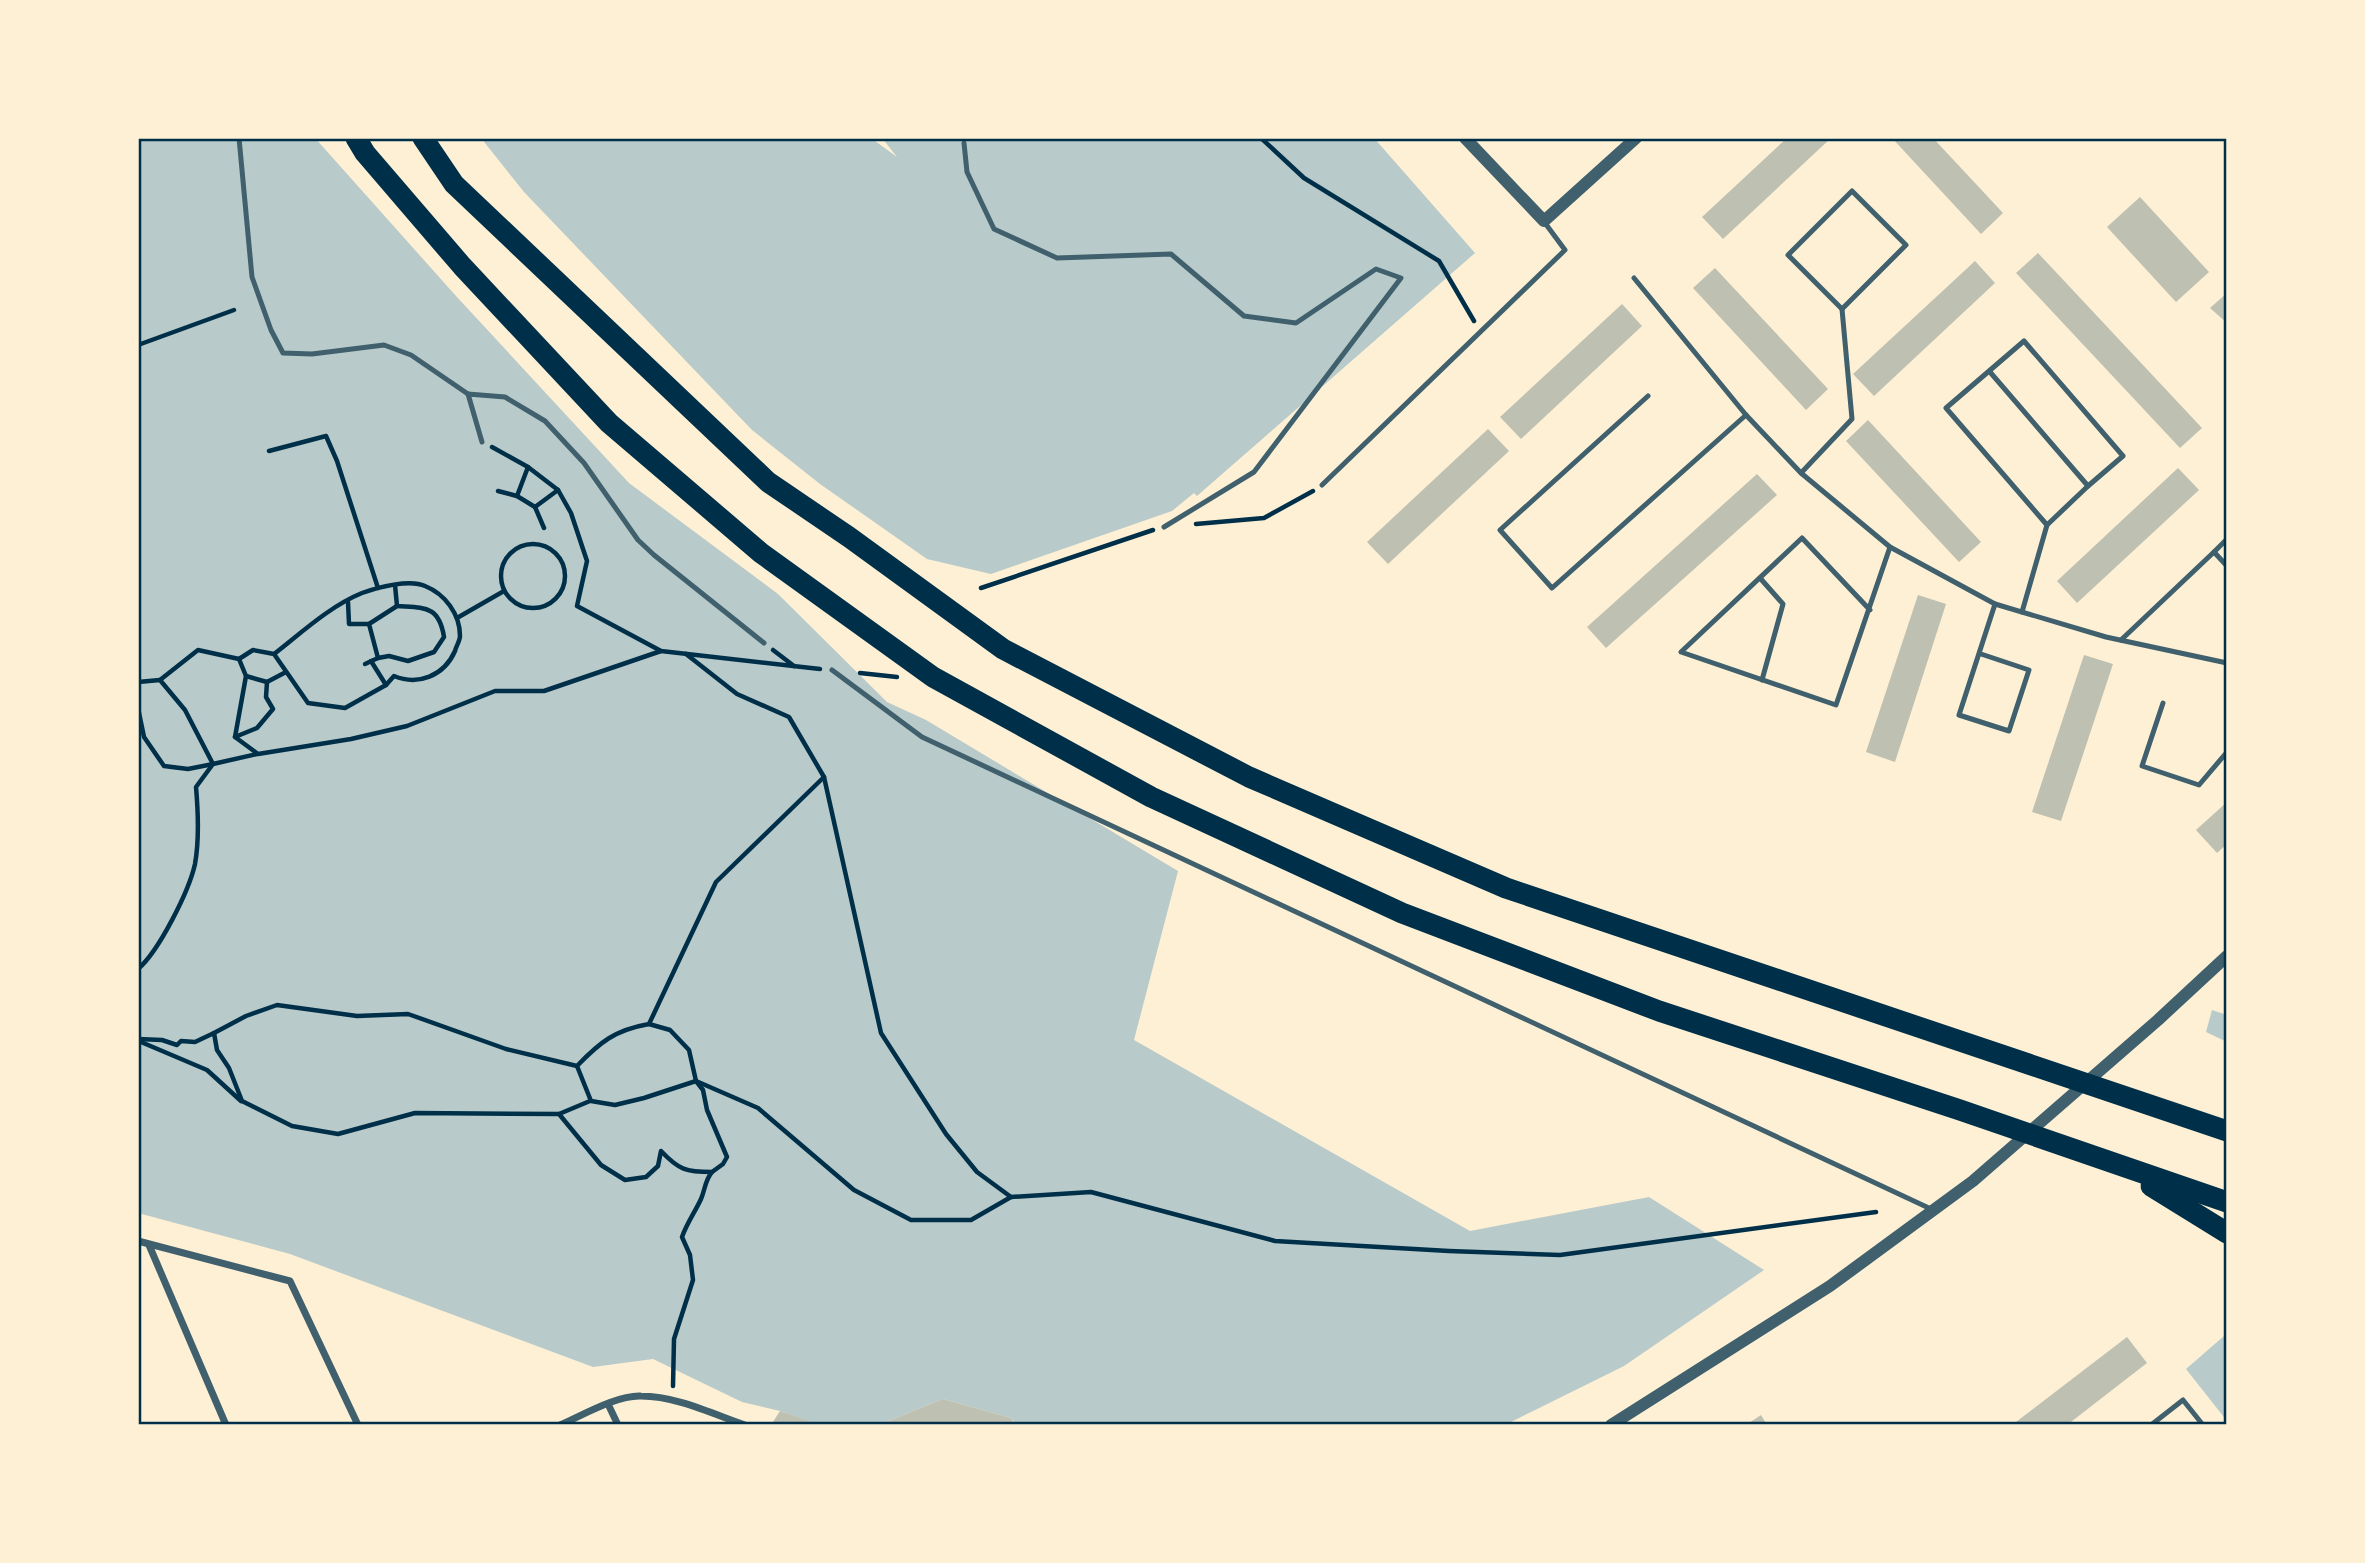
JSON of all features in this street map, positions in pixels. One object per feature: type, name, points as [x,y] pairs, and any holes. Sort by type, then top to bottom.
[{"type":"highway","points":[[356,138],[365,153],[462,266],[608,423],[761,553],[933,677],[1151,797],[1402,913],[1659,1011],[2227,1202]]},
{"type":"highway","points":[[423,138],[454,184],[768,482],[1003,649],[1249,777],[1506,888],[2227,1131]]},
{"type":"highway","points":[[2117,1164],[2227,1233]]},
{"type":"street","points":[[1465,138],[1544,221],[1636,138]]},
{"type":"street","points":[[1611,1425],[1830,1286],[1973,1181],[2158,1020],[2227,956]]},
{"type":"street","points":[[138,1241],[290,1282],[358,1425]]},
{"type":"street","points":[[149,1245],[226,1425]]},
{"type":"street","points":[[560,1425],[608,1404],[640,1395],[675,1401],[745,1425]]},
{"type":"street","points":[[608,1404],[618,1425]]},
{"type":"lane","points":[[239,138],[252,277],[271,330],[283,353],[312,354],[384,345],[411,355],[468,394],[505,397],[545,421],[584,463],[638,540],[653,555],[764,643]]},
{"type":"lane","points":[[964,143],[967,172],[994,229],[1057,258],[1171,254],[1244,316],[1296,323],[1376,269],[1401,278],[1254,471],[1164,527]]},
{"type":"lane","points":[[1801,473],[1853,419],[1842,309],[1788,254],[1852,191],[1906,245],[1842,309]]},
{"type":"lane","points":[[1322,485],[1565,250],[1544,221]]},
{"type":"lane","points":[[1634,278],[1745,415],[1801,473],[1890,547],[1995,604],[2121,640],[2227,663]]},
{"type":"lane","points":[[2022,612],[2047,525],[2123,456],[2024,341],[1946,408],[2047,525]]},
{"type":"lane","points":[[1990,372],[2088,486]]},
{"type":"lane","points":[[468,394],[482,442]]},
{"type":"lane","points":[[1648,396],[1500,530],[1552,587],[1745,415]]},
{"type":"lane","points":[[1870,610],[1802,538],[1681,652],[1836,705],[1870,610],[1890,547]]},
{"type":"lane","points":[[2121,640],[2227,539]]},
{"type":"lane","points":[[2214,552],[2227,566]]},
{"type":"lane","points":[[1760,578],[1783,604],[1762,680]]},
{"type":"lane","points":[[1981,654],[2029,670],[2009,731],[1959,715],[1981,654],[1995,604]]},
{"type":"lane","points":[[832,670],[922,737],[1933,1210]]},
{"type":"lane","points":[[2163,703],[2142,766],[2199,785],[2227,752]]},
{"type":"lane","points":[[2151,1425],[2183,1400],[2203,1425]]},
{"type":"path","points":[[1261,138],[1304,178],[1439,261],[1480,332]]},
{"type":"path","points":[[138,345],[234,310]]},
{"type":"path","points":[[269,451],[326,436],[337,461],[378,588]]},
{"type":"path","points":[[482,442],[528,467],[558,490],[571,513],[587,561],[577,606],[662,651],[908,678]]},
{"type":"path","points":[[517,496],[528,467]]},
{"type":"path","points":[[981,588],[1164,527],[1264,518],[1322,485]]},
{"type":"path","points":[[535,507],[558,490]]},
{"type":"path","points":[[498,491],[517,496],[535,507],[544,528]]},
{"type":"path","points":[[542,546],[559,558],[564,568],[562,589],[549,604],[539,608],[519,605],[504,591],[501,570],[511,552],[521,547],[542,546]]},
{"type":"path","points":[[395,585],[397,606]]},
{"type":"path","points":[[138,682],[160,680],[198,650],[239,659],[253,650],[274,654],[308,703],[345,708],[386,685],[394,676],[407,682],[431,678],[450,662],[460,638],[457,618],[450,603],[424,585],[395,585],[378,588],[348,602],[327,614],[274,654]]},
{"type":"path","points":[[457,618],[504,591]]},
{"type":"path","points":[[348,602],[349,624],[369,624],[397,606],[428,608],[442,621],[444,637],[434,652],[408,661],[389,656],[368,663],[386,685]]},
{"type":"path","points":[[369,624],[378,658]]},
{"type":"path","points":[[764,643],[794,666]]},
{"type":"path","points":[[138,708],[144,737],[164,766],[188,769],[407,726],[495,691],[544,691],[662,651]]},
{"type":"path","points":[[686,654],[737,694],[789,717],[824,777],[881,1033],[946,1134],[976,1172],[1011,1197]]},
{"type":"path","points":[[235,737],[246,676],[239,659]]},
{"type":"path","points":[[246,676],[267,682],[286,672]]},
{"type":"path","points":[[160,680],[185,710],[213,764]]},
{"type":"path","points":[[235,737],[257,728],[273,709],[265,697],[267,682]]},
{"type":"path","points":[[235,737],[258,754]]},
{"type":"path","points":[[138,969],[156,948],[177,910],[195,864],[196,787],[213,764]]},
{"type":"path","points":[[649,1024],[716,882],[824,777]]},
{"type":"path","points":[[138,1040],[162,1040],[177,1045],[181,1041],[195,1042],[246,1016],[276,1005],[357,1016],[408,1014],[506,1049],[577,1066]]},
{"type":"path","points":[[577,1066],[603,1040],[630,1027],[649,1024],[670,1030],[689,1050],[696,1080],[703,1090],[707,1110],[727,1157],[706,1179],[705,1191],[682,1237],[690,1255],[693,1280],[674,1339],[672,1374],[675,1401]]},
{"type":"path","points":[[214,1033],[217,1049],[229,1068],[242,1101]]},
{"type":"path","points":[[138,1040],[207,1070],[242,1101],[292,1126],[338,1134],[415,1113],[559,1114],[591,1101],[615,1105],[644,1098],[696,1080],[758,1108],[854,1190],[911,1220],[971,1220],[1011,1197],[1091,1192],[1275,1241],[1560,1255],[1876,1212]]},
{"type":"path","points":[[577,1066],[591,1101]]},
{"type":"path","points":[[559,1114],[601,1165],[625,1180],[646,1177],[658,1166],[661,1151],[674,1166],[690,1172],[712,1172]]},
{"type":"shaded area","points":[[138,138],[315,138],[629,483],[778,594],[887,702],[926,720],[1178,871],[1134,1040],[1470,1231],[1649,1197],[1764,1270],[1624,1366],[1505,1425],[1016,1425],[1011,1418],[943,1399],[879,1425],[818,1425],[780,1411],[742,1402],[653,1359],[593,1367],[290,1254],[138,1213]]},
{"type":"shaded area","points":[[481,138],[871,138],[897,157],[882,138],[1374,138],[1475,253],[1197,496],[1194,493],[1172,511],[991,574],[927,559],[820,484],[752,430],[524,192]]},
{"type":"shaded area","points":[[2212,1010],[2227,1015],[2227,1042],[2206,1032]]},
{"type":"shaded area","points":[[2224,1336],[2227,1338],[2227,1421],[2186,1369]]},
{"type":"building","points":[[1787,138],[1831,138],[1723,239],[1702,217]]},
{"type":"building","points":[[1892,138],[1933,138],[2003,213],[1981,234]]},
{"type":"building","points":[[2140,197],[2209,272],[2176,302],[2107,227]]},
{"type":"building","points":[[2038,253],[2202,428],[2180,448],[2016,273]]},
{"type":"building","points":[[1975,261],[1995,283],[1874,396],[1853,374]]},
{"type":"building","points":[[1715,268],[1828,389],[1806,410],[1693,288]]},
{"type":"building","points":[[2227,293],[2227,323],[2210,308]]},
{"type":"building","points":[[1622,304],[1642,326],[1521,439],[1500,417]]},
{"type":"building","points":[[1868,420],[1981,542],[1959,562],[1846,441]]},
{"type":"building","points":[[1488,429],[1509,451],[1388,564],[1367,542]]},
{"type":"building","points":[[2178,468],[2199,490],[2077,603],[2057,581]]},
{"type":"building","points":[[1757,474],[1777,495],[1606,648],[1587,627]]},
{"type":"building","points":[[1918,595],[1946,604],[1895,762],[1866,752]]},
{"type":"building","points":[[2084,655],[2113,664],[2061,821],[2032,812]]},
{"type":"building","points":[[2227,802],[2227,844],[2217,853],[2196,830]]},
{"type":"building","points":[[2127,1337],[2147,1363],[2067,1425],[2012,1425]]},
{"type":"building","points":[[943,1399],[1011,1418],[1015,1425],[879,1425]]},
{"type":"building","points":[[780,1411],[817,1424],[817,1425],[771,1425]]},
{"type":"building","points":[[1761,1415],[1767,1425],[1746,1425]]}]
